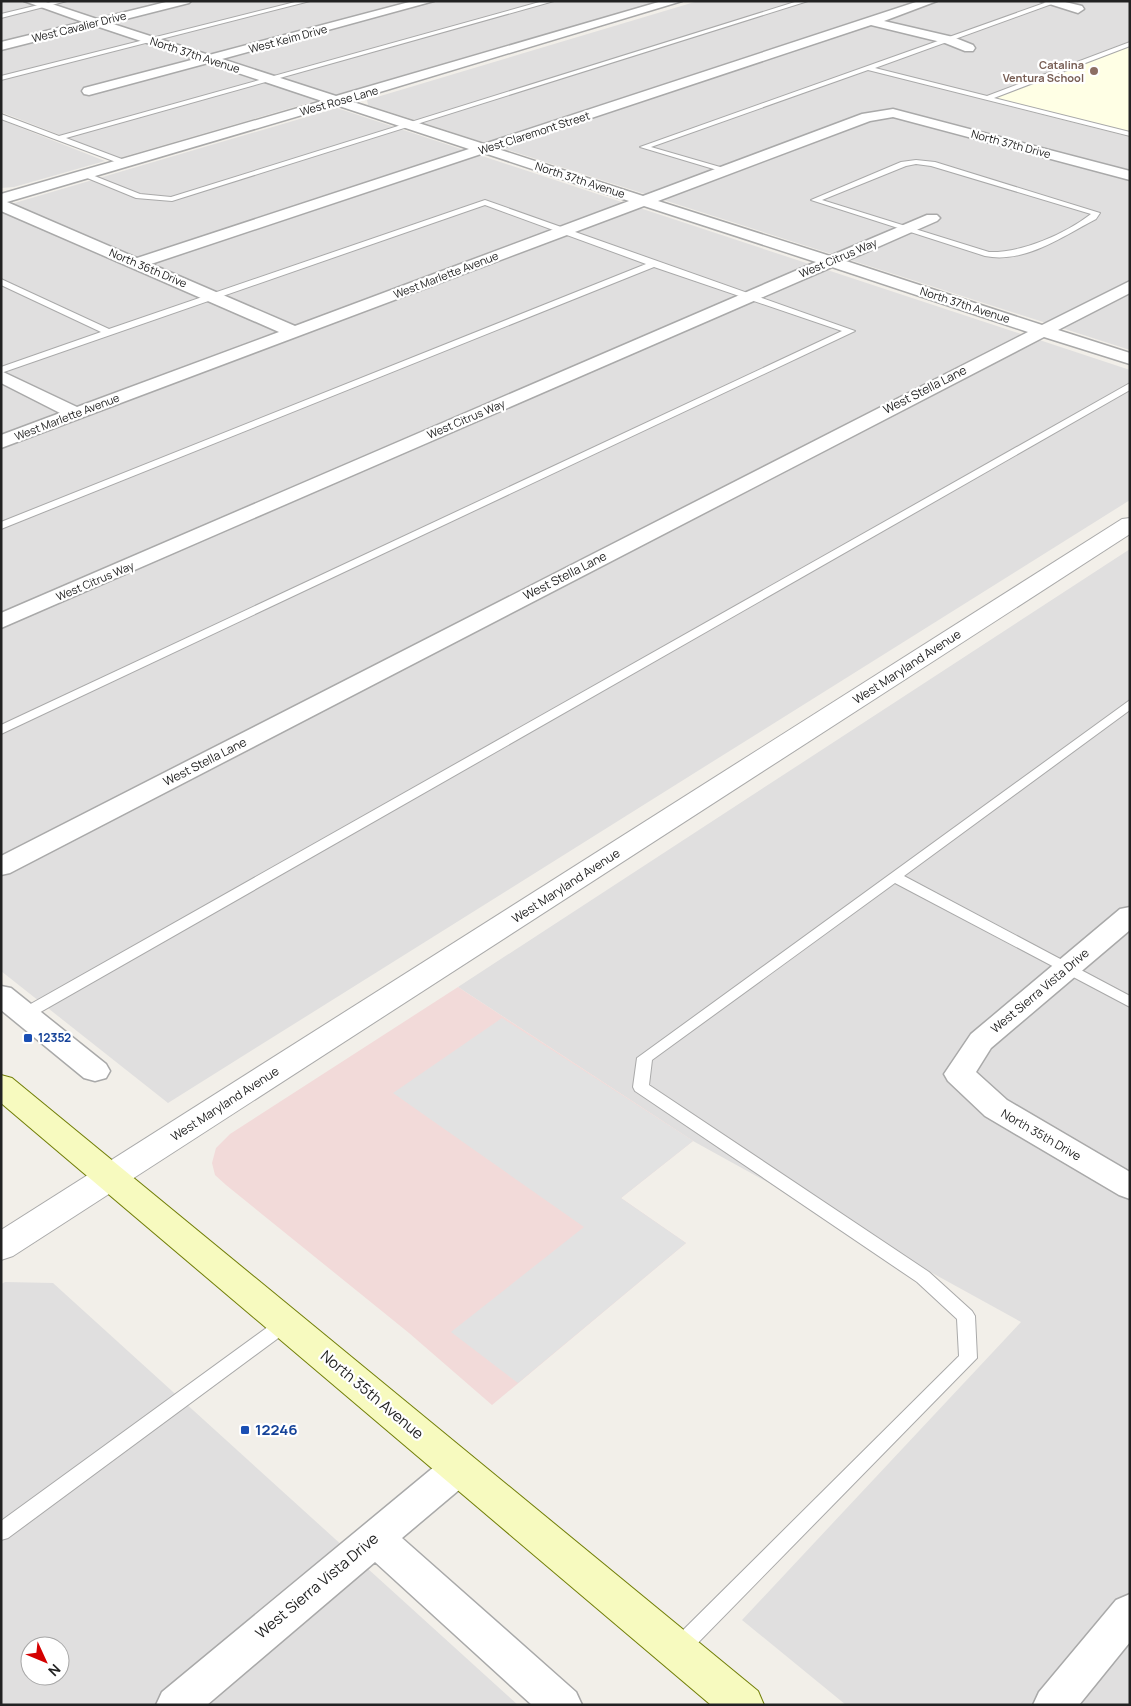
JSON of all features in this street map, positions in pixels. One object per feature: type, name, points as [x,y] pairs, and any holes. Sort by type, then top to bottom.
[{"type":"main road","name":"North 35th Avenue","points":[[1,1086],[743,1705]]},
{"type":"street","name":"West Cavalier Drive","points":[[1,46],[185,1]]},
{"type":"street","name":"West Keim Drive","points":[[89,91],[428,1]]},
{"type":"street","name":"West Rose Lane","points":[[1,199],[676,1]]},
{"type":"street","name":"West Claremont Street","points":[[137,263],[931,1]]},
{"type":"street","points":[[1052,2],[1078,9]]},
{"type":"street","name":"North 37th Avenue","points":[[37,4],[1130,359]]},
{"type":"street","points":[[871,21],[949,40],[969,48]]},
{"type":"street","name":"West Marlette Avenue","points":[[1,442],[867,117],[893,113]]},
{"type":"street","name":"North 37th Drive","points":[[893,113],[1130,176]]},
{"type":"street","name":"North 36th Drive","points":[[1,205],[295,332]]},
{"type":"street","name":"West Citrus Way","points":[[1,621],[932,218]]},
{"type":"street","name":"West Stella Lane","points":[[1,867],[1130,286]]},
{"type":"street","points":[[1,376],[76,414]]},
{"type":"street","name":"West Maryland Avenue","points":[[1,1247],[1130,524]]},
{"type":"street","name":"West Sierra Vista Drive","points":[[959,1074],[981,1041],[1130,915]]},
{"type":"street","points":[[1,995],[95,1071]]},
{"type":"street","name":"North 35th Drive","points":[[959,1074],[996,1108],[1130,1186]]},
{"type":"street","name":"West Sierra Vista Drive","points":[[176,1705],[459,1468]]},
{"type":"street","points":[[375,1538],[562,1705]]},
{"type":"street","points":[[1053,1705],[1130,1612]]},
{"type":"lane","points":[[1,16],[37,4],[64,1]]},
{"type":"lane","points":[[1,78],[307,1]]},
{"type":"lane","points":[[59,138],[551,1]]},
{"type":"lane","points":[[84,174],[144,198],[172,199],[806,1]]},
{"type":"lane","points":[[724,171],[644,147],[1052,2]]},
{"type":"lane","points":[[987,98],[1130,44]]},
{"type":"lane","points":[[867,67],[1130,134]]},
{"type":"lane","points":[[1,116],[124,163]]},
{"type":"lane","points":[[916,162],[932,164],[1096,213],[1093,217],[1018,254],[1002,257],[907,229],[815,200],[904,164],[916,162]]},
{"type":"lane","points":[[1,370],[485,202],[566,230],[654,264],[850,331],[1,730]]},
{"type":"lane","points":[[1,526],[654,264]]},
{"type":"lane","points":[[1,282],[110,333]]},
{"type":"lane","points":[[24,1014],[1130,386]]},
{"type":"lane","points":[[678,1650],[968,1358],[966,1316],[923,1277],[641,1087],[645,1058],[1130,704]]},
{"type":"lane","points":[[894,877],[1130,1002]]},
{"type":"lane","points":[[1,1532],[286,1323]]},
{"type":"shaded area","points":[[1,1],[659,1],[119,158],[1,112]]},
{"type":"shaded area","points":[[698,1],[1130,1],[1130,41],[981,99],[1130,137],[1130,350],[368,105],[367,100]]},
{"type":"shaded area","name":"Catalina Ventura School","points":[[1130,44],[1130,134],[987,98]]},
{"type":"shaded area","points":[[337,108],[1130,370],[1130,500],[168,1103],[1,971],[1,207]]},
{"type":"shaded area","points":[[1,120],[105,161],[14,187],[1,188]]},
{"type":"shaded area","points":[[1130,549],[1130,1705],[846,1705],[742,1620],[1021,1322],[693,1141],[458,987]]},
{"type":"shaded area","points":[[458,987],[693,1141],[621,1198],[686,1243],[492,1405],[409,1333],[226,1185],[215,1175],[212,1163],[216,1148],[230,1134]]},
{"type":"shaded area","points":[[502,1018],[693,1141],[621,1198],[686,1243],[518,1383],[451,1332],[584,1227],[393,1093]]},
{"type":"shaded area","points":[[5,1282],[53,1283],[518,1705],[1,1705],[1,1284]]},
{"type":"place","name":"Catalina Ventura School","points":[[1094,71]]},
{"type":"place","name":"12352","points":[[28,1038]]},
{"type":"place","name":"12246","points":[[245,1430]]}]
